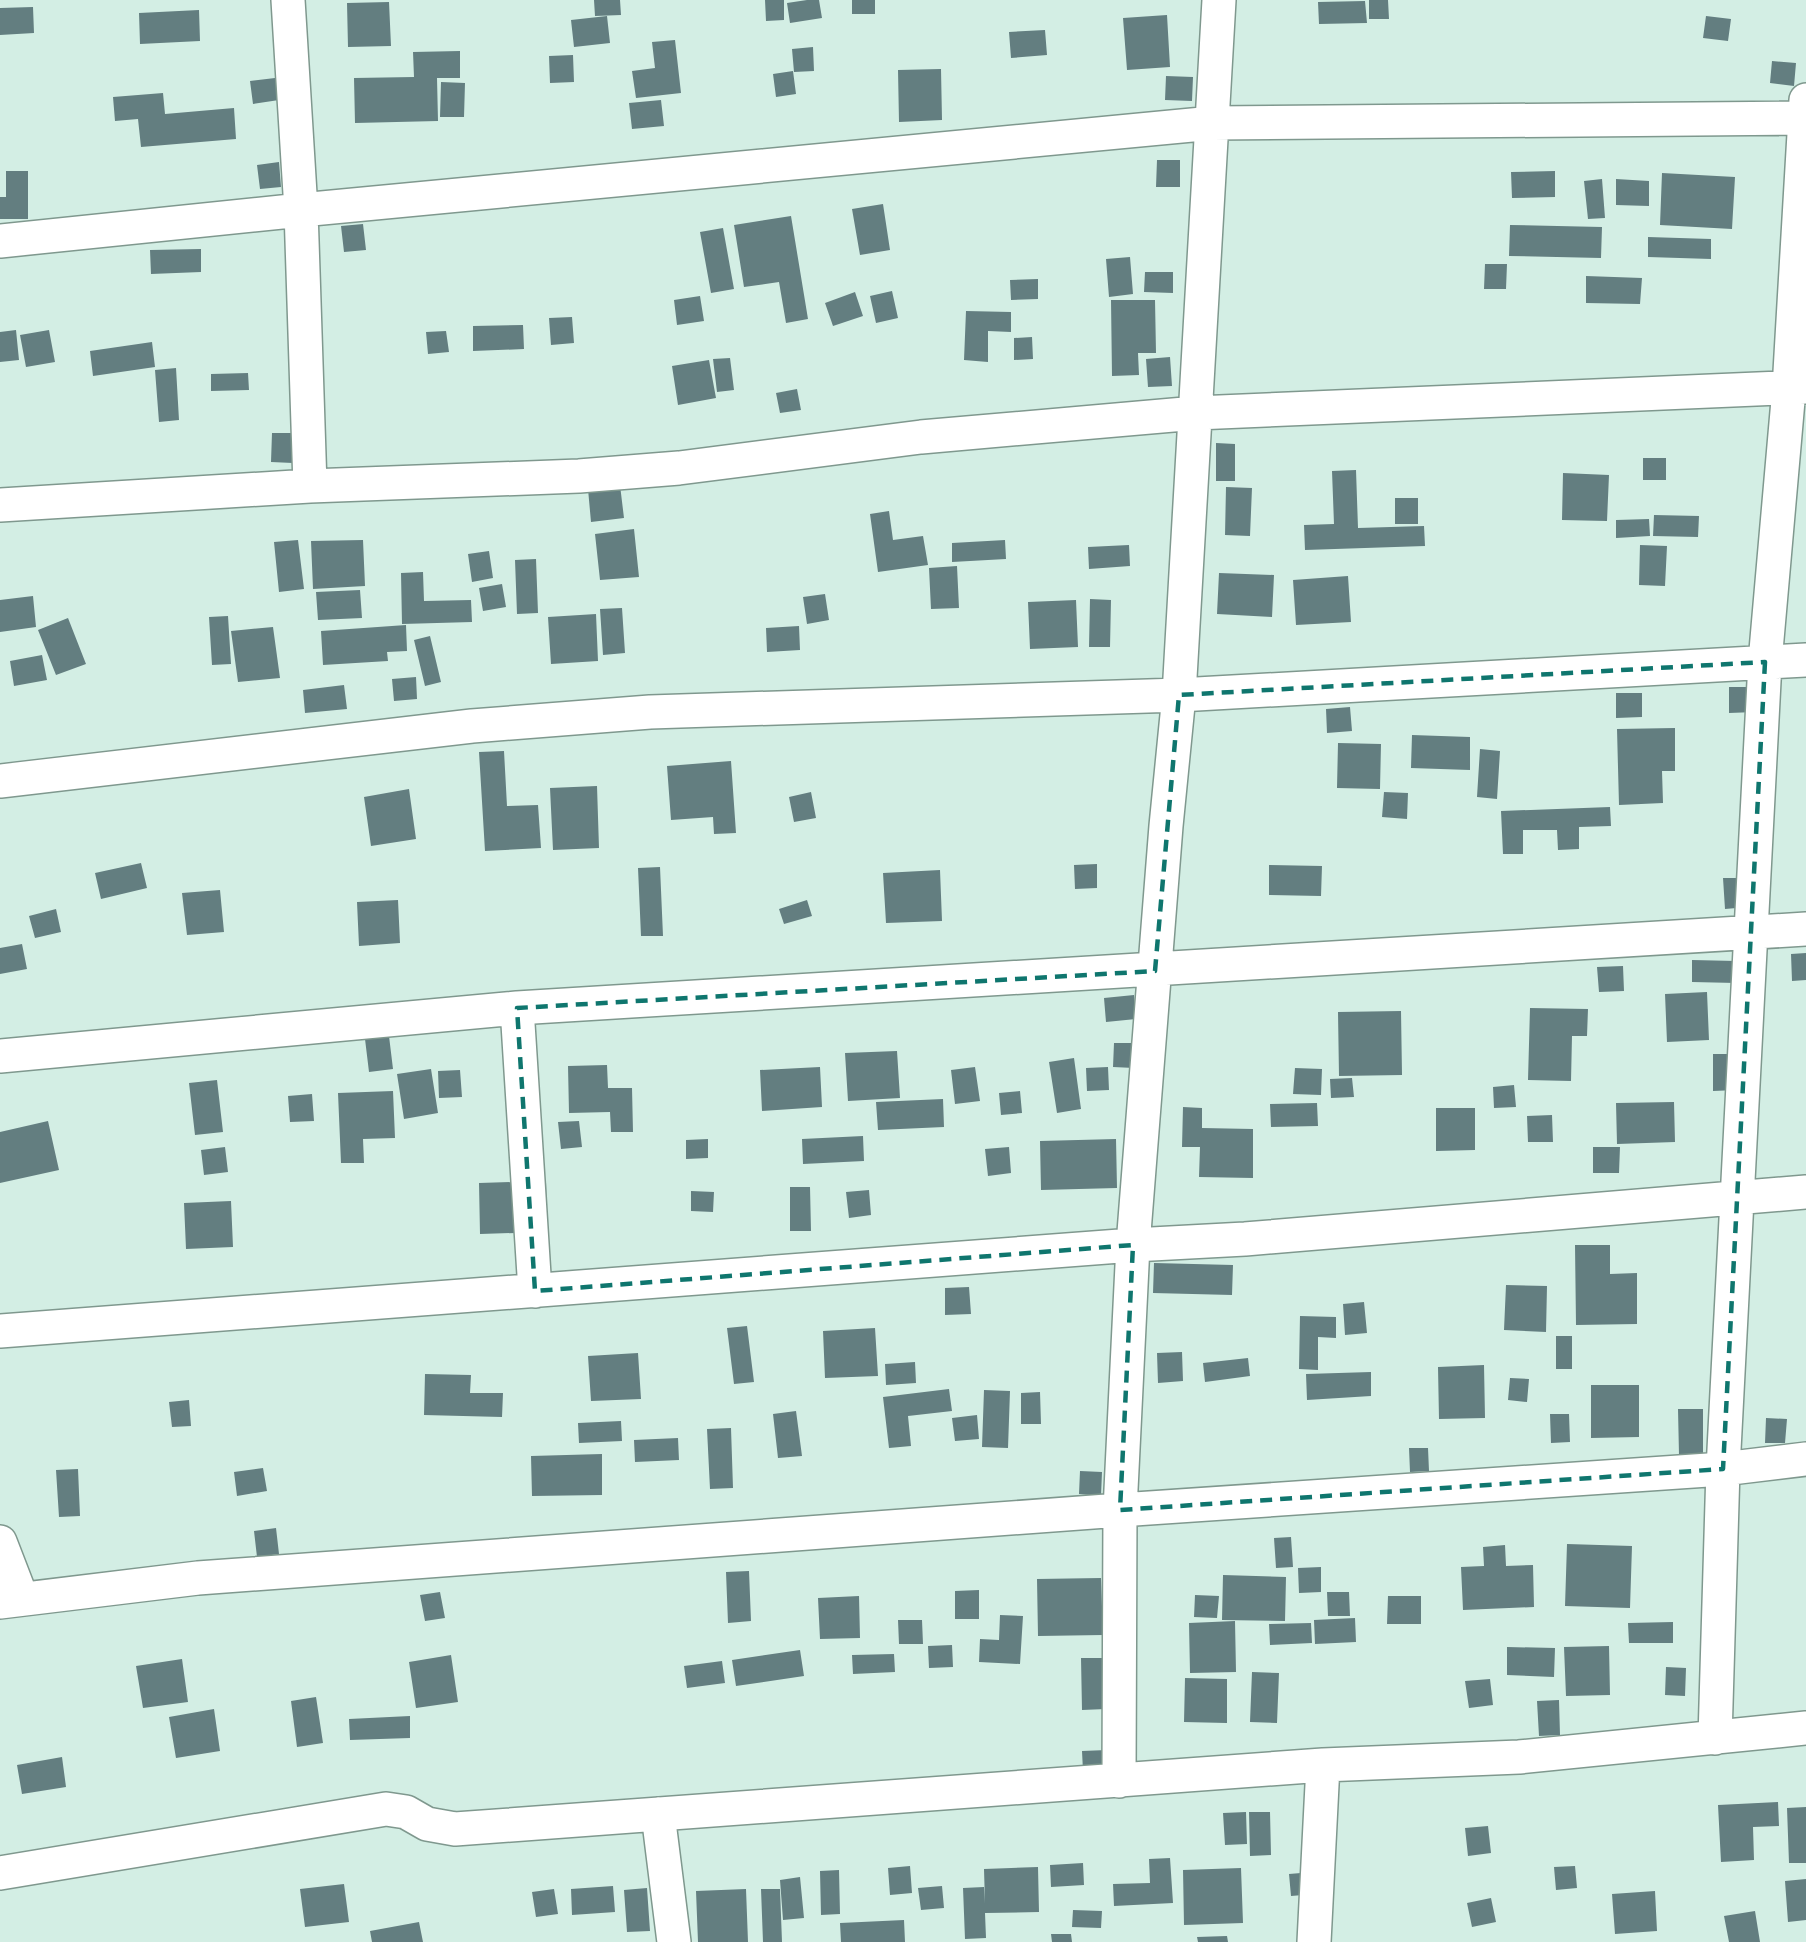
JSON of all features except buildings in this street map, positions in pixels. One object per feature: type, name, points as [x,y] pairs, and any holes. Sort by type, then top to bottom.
[{"type":"street","points":[[288,0],[301,210],[310,486]]},
{"type":"street","points":[[1119,1780],[1120,1510],[1133,1245],[1179,695],[1219,0]]},
{"type":"street","points":[[0,241],[1213,123],[1806,112],[1797,388],[1765,662],[1723,1469],[1715,1738]]},
{"type":"street","points":[[0,505],[310,486],[579,476],[679,468],[921,437],[1196,413],[1797,388]]},
{"type":"street","points":[[0,781],[472,726],[650,712],[1179,695],[1806,660]]},
{"type":"street","points":[[0,1056],[517,1008],[1806,929]]},
{"type":"street","points":[[517,1008],[535,1291]]},
{"type":"street","points":[[0,1331],[1133,1245],[1245,1239],[1806,1192]]},
{"type":"street","points":[[0,1542],[11,1600],[198,1578],[1120,1510],[1723,1469],[1806,1460]]},
{"type":"street","points":[[0,1874],[386,1809],[406,1812],[428,1824],[454,1829],[1323,1765],[1519,1757],[1806,1728]]},
{"type":"street","points":[[1314,1942],[1323,1765]]},
{"type":"street","points":[[658,1814],[674,1942]]},
{"type":"highlighted area","points":[[1765,662],[1723,1469],[1120,1510],[1133,1245],[535,1291],[517,1008],[1155,971],[1179,695]]}]
